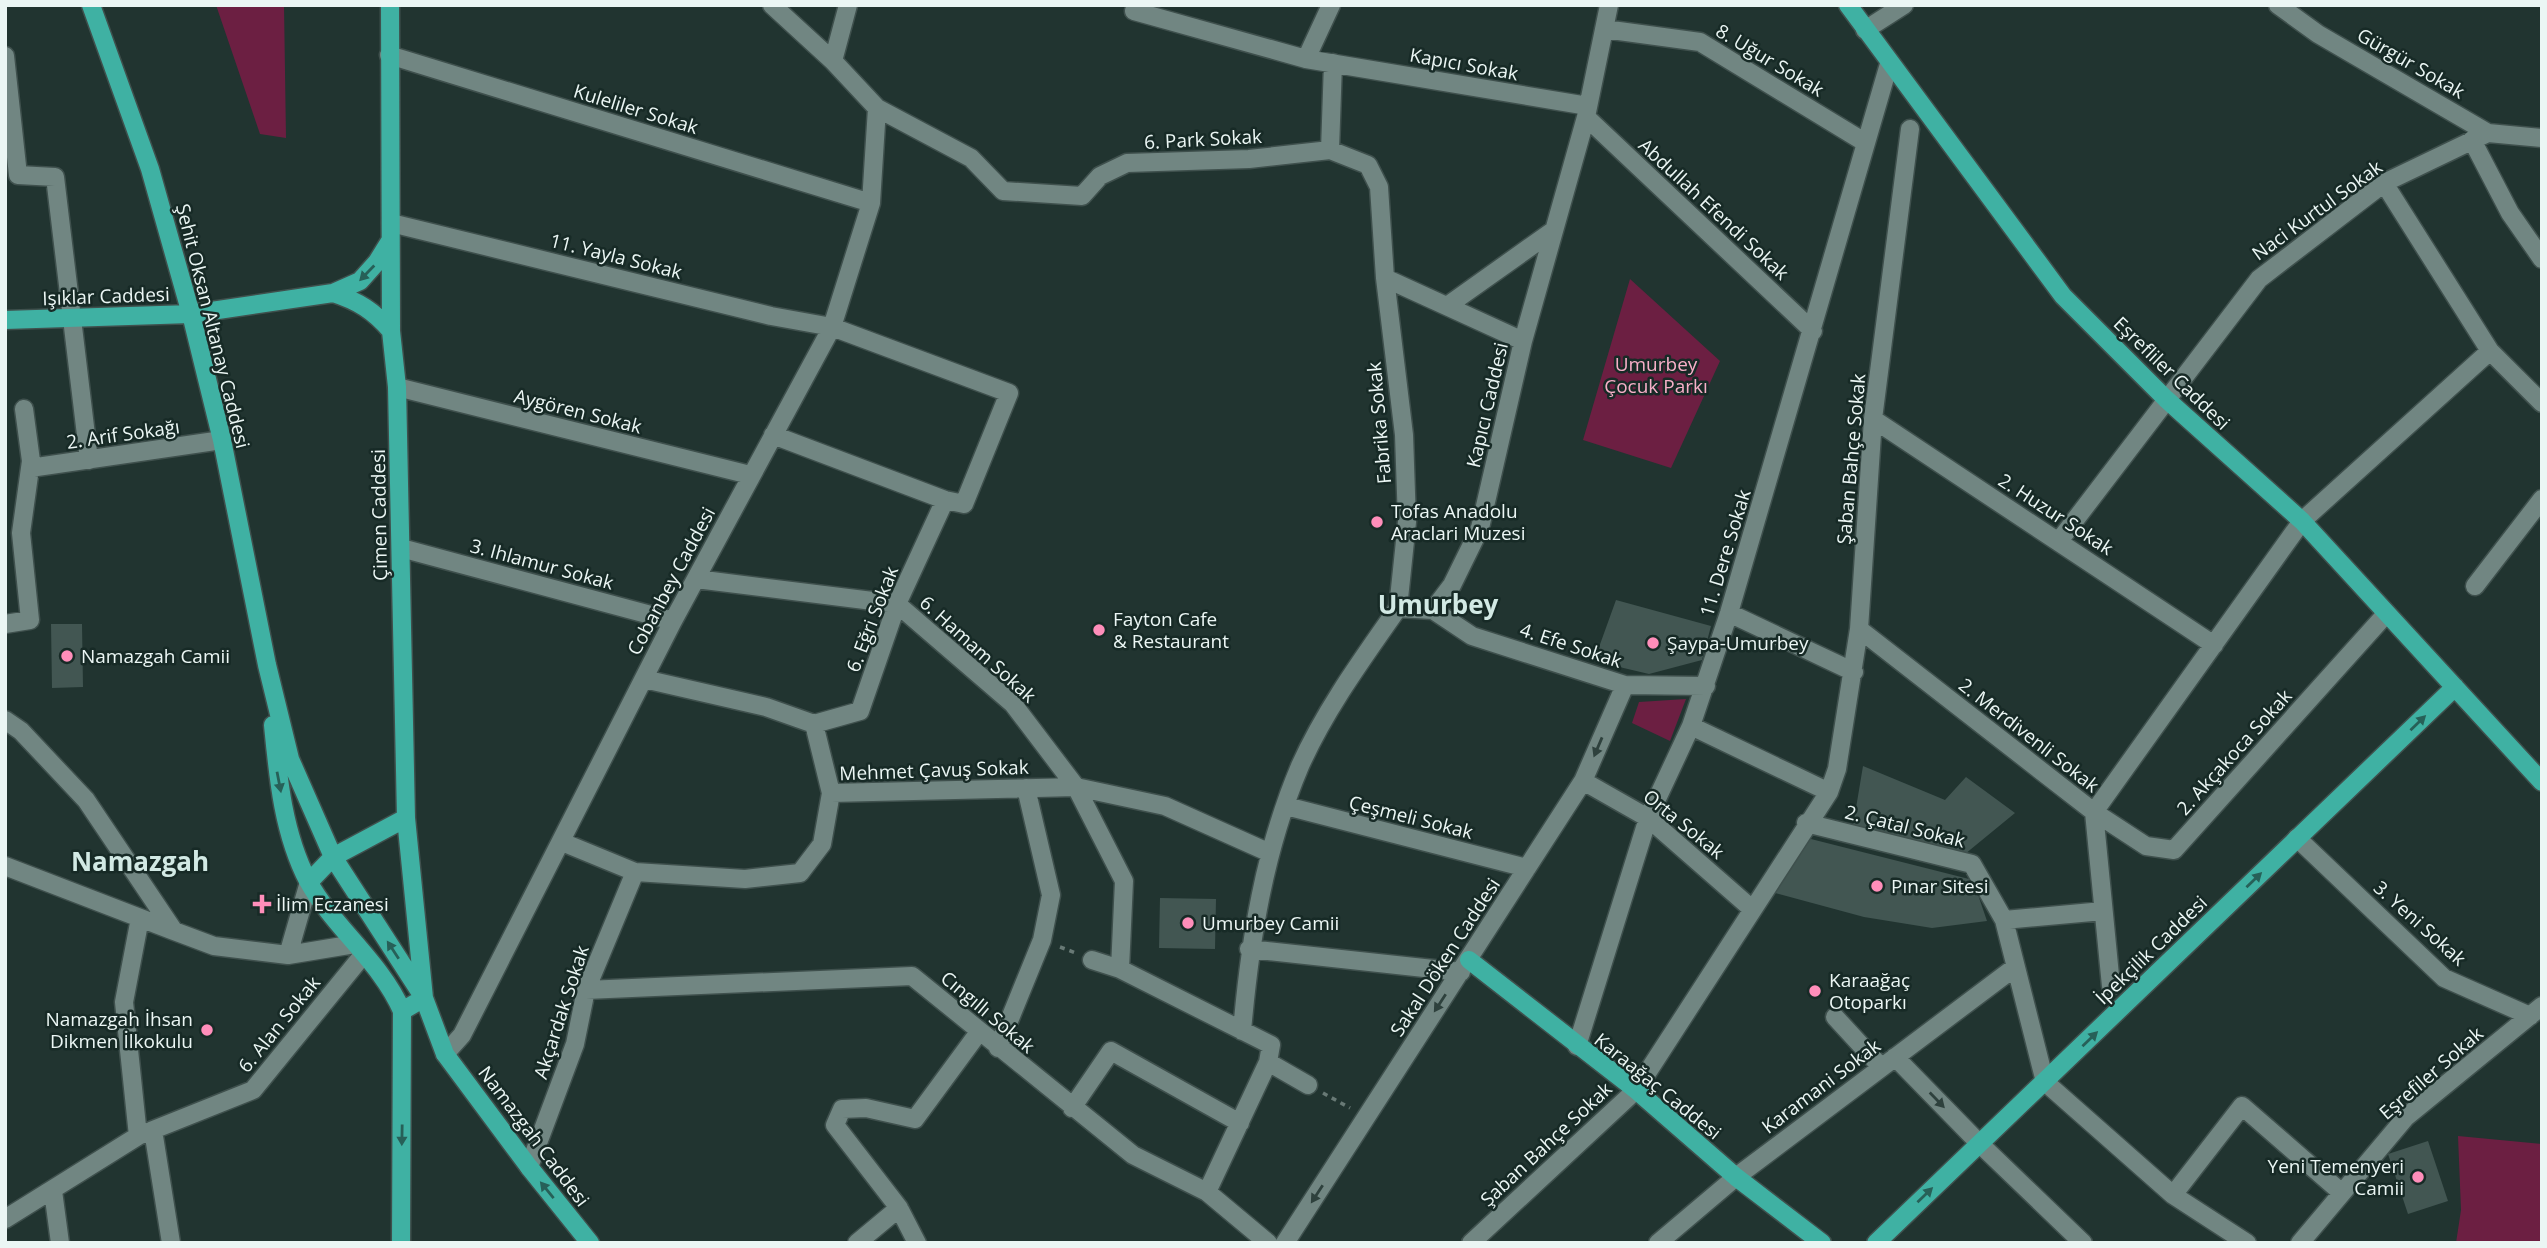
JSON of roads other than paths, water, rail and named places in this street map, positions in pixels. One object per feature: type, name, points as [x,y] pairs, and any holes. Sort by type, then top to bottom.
[{"type":"main road","name":"Şehit Oksan Altanay Caddesi","points":[[91,5],[150,169],[191,314],[222,440],[267,665],[290,759],[333,857],[424,998],[446,1054]]},
{"type":"main road","name":"Çimen Caddesi","points":[[390,5],[391,331],[397,387],[406,818],[424,998]]},
{"type":"main road","name":"Eşrefliler Caddesi","points":[[1848,5],[2063,296],[2166,399],[2302,522],[2542,782]]},
{"type":"main road","points":[[332,293],[360,281],[377,262],[391,231]]},
{"type":"main road","name":"Işıklar Caddesi","points":[[5,320],[191,314],[332,293]]},
{"type":"main road","points":[[332,293],[354,300],[376,313],[391,331]]},
{"type":"main road","name":"Şehit Oksan Altanay Caddesi","points":[[267,665],[277,771],[290,837],[309,882],[359,949],[392,986],[402,1011],[401,1243]]},
{"type":"main road","name":"İpekçilik Caddesi","points":[[1876,1243],[2455,687]]},
{"type":"main road","points":[[309,882],[333,857],[406,818]]},
{"type":"main road","name":"Karaağaç Caddesi","points":[[1465,966],[1636,1090],[1736,1177],[1822,1243]]},
{"type":"main road","points":[[402,1011],[424,998]]},
{"type":"main road","name":"Namazgah Caddesi","points":[[446,1054],[529,1167],[590,1243]]},
{"type":"street","points":[[772,5],[833,61],[877,108]]},
{"type":"street","points":[[833,61],[848,5]]},
{"type":"street","points":[[1306,59],[1331,5]]},
{"type":"street","name":"Kapıcı Caddesi","points":[[1433,610],[1452,585],[1480,528],[1523,341],[1587,111],[1608,5]]},
{"type":"street","points":[[1865,30],[1904,5]]},
{"type":"street","name":"Gürgür Sokak","points":[[2278,5],[2318,34],[2480,137]]},
{"type":"street","name":"Kapıcı Sokak","points":[[1134,11],[1306,59],[1587,111]]},
{"type":"street","name":"8. Uğur Sokak","points":[[1604,29],[1700,42],[1866,143]]},
{"type":"street","name":"Kuleliler Sokak","points":[[389,55],[871,203]]},
{"type":"street","points":[[5,56],[12,175],[55,177],[89,460]]},
{"type":"street","points":[[1330,150],[1333,63]]},
{"type":"street","name":"11. Dere Sokak","points":[[1577,1046],[1648,818],[1706,686],[1813,331],[1889,64]]},
{"type":"street","name":"Cobanbey Caddesi","points":[[446,1054],[462,1035],[673,621],[832,327],[871,203],[877,108]]},
{"type":"street","name":"6. Park Sokak","points":[[877,108],[971,158],[1003,191],[1082,196],[1100,176],[1127,163],[1249,159],[1330,150],[1368,165],[1379,187],[1385,278]]},
{"type":"street","name":"Abdullah Efendi Sokak","points":[[1587,111],[1813,331]]},
{"type":"street","name":"Şaban Bahçe Sokak","points":[[1471,1243],[1636,1090],[1829,792],[1837,769],[1854,672],[1873,419],[1910,129]]},
{"type":"street","points":[[2542,138],[2480,137],[2510,213],[2542,259]]},
{"type":"street","name":"Naci Kurtul Sokak","points":[[2059,541],[2259,279],[2384,183],[2480,137]]},
{"type":"street","points":[[2384,183],[2490,351],[2542,403]]},
{"type":"street","points":[[1447,306],[1554,230]]},
{"type":"street","name":"11. Yayla Sokak","points":[[391,231],[771,316],[832,327],[1009,393],[964,503],[945,500]]},
{"type":"street","points":[[1385,278],[1523,341]]},
{"type":"street","name":"Fabrika Sokak","points":[[1385,278],[1406,472],[1408,522],[1398,608]]},
{"type":"street","points":[[2094,812],[2302,522],[2490,351]]},
{"type":"street","name":"Aygören Sokak","points":[[397,387],[750,475]]},
{"type":"street","points":[[5,624],[30,620],[21,533],[30,468],[24,410]]},
{"type":"street","name":"2. Huzur Sokak","points":[[1873,419],[2214,645]]},
{"type":"street","points":[[773,435],[945,500]]},
{"type":"street","name":"2. Arif Sokağı","points":[[30,468],[222,440]]},
{"type":"street","points":[[2475,586],[2542,499]]},
{"type":"street","name":"6. Eğri Sokak","points":[[814,724],[860,711],[897,604],[945,500]]},
{"type":"street","name":"3. Ihlamur Sokak","points":[[401,548],[673,621]]},
{"type":"street","points":[[5,554],[24,557]]},
{"type":"street","name":"6. Hamam Sokak","points":[[696,579],[897,604],[944,641],[1013,704],[1076,787],[1124,881],[1121,969]]},
{"type":"street","points":[[1242,1031],[1249,949],[1270,853],[1301,765],[1353,671],[1398,608],[1433,610]]},
{"type":"street","name":"4. Efe Sokak","points":[[1433,610],[1472,636],[1625,685],[1706,686]]},
{"type":"street","points":[[1729,613],[1854,672]]},
{"type":"street","name":"2. Akçakoca Sokak","points":[[2094,812],[2146,846],[2174,850],[2386,614]]},
{"type":"street","name":"2. Merdivenli Sokak","points":[[1859,629],[2094,812],[2111,986]]},
{"type":"street","points":[[644,679],[766,707],[814,724],[831,793]]},
{"type":"street","name":"Sakal Döken Caddesi","points":[[1285,1243],[1583,781],[1625,685]]},
{"type":"street","points":[[5,720],[21,731],[86,800],[174,931]]},
{"type":"street","points":[[1690,726],[1829,792]]},
{"type":"street","name":"Orta Sokak","points":[[1583,781],[1648,818],[1752,909]]},
{"type":"street","name":"Mehmet Çavuş Sokak","points":[[562,842],[635,872],[745,879],[800,873],[822,844],[831,793],[1076,787],[1165,806],[1270,853]]},
{"type":"street","points":[[998,1048],[1042,940],[1051,895],[1026,788]]},
{"type":"street","name":"Çeşmeli Sokak","points":[[1286,806],[1527,868]]},
{"type":"street","name":"2. Çatal Sokak","points":[[1806,824],[1972,864],[2004,920],[2045,1082]]},
{"type":"street","name":"3. Yeni Sokak","points":[[2297,838],[2444,978],[2536,1011]]},
{"type":"street","points":[[5,866],[214,946],[288,955],[359,949]]},
{"type":"street","name":"Akçardak Sokak","points":[[529,1167],[575,1044],[586,990],[635,872]]},
{"type":"street","points":[[288,955],[309,882]]},
{"type":"street","points":[[2004,920],[2103,911]]},
{"type":"street","points":[[140,918],[124,1002],[145,1133],[171,1243]]},
{"type":"street","name":"6. Alan Sokak","points":[[5,1219],[145,1133],[253,1090],[359,949]]},
{"type":"street","points":[[1249,949],[1465,966]]},
{"type":"street","points":[[1092,960],[1121,969],[1271,1045],[1268,1062],[1207,1192]]},
{"type":"street","name":"Karamani Sokak","points":[[1658,1243],[1736,1177],[2014,968]]},
{"type":"street","name":"Cıngıllı Sokak","points":[[586,990],[912,976],[1133,1155],[1207,1192],[1268,1243]]},
{"type":"street","name":"Eşrefiler Sokak","points":[[2300,1243],[2406,1117],[2536,1011]]},
{"type":"street","points":[[1835,1017],[1979,1143],[2083,1243]]},
{"type":"street","points":[[917,1243],[899,1208],[835,1125],[842,1109],[866,1108],[915,1119],[979,1032]]},
{"type":"street","points":[[1072,1108],[1111,1051],[1240,1124]]},
{"type":"street","points":[[1268,1062],[1308,1085]]},
{"type":"street","points":[[2045,1082],[2173,1195],[2248,1243]]},
{"type":"street","points":[[2173,1195],[2242,1106],[2342,1193]]},
{"type":"street","points":[[53,1191],[60,1243]]},
{"type":"street","points":[[857,1243],[899,1208]]},
{"type":"place","name":"Tofas Anadolu Araclari Muzesi","points":[[1377,522]]},
{"type":"place","name":"Fayton Cafe & Restaurant","points":[[1099,630]]},
{"type":"place","name":"Şaypa-Umurbey","points":[[1653,643]]},
{"type":"place","name":"Namazgah Camii","points":[[67,656]]},
{"type":"place","name":"Pınar Sitesi","points":[[1877,886]]},
{"type":"place","name":"İlim Eczanesi","points":[[262,904]]},
{"type":"place","name":"Umurbey Camii","points":[[1188,923]]},
{"type":"place","name":"Karaağaç Otoparkı","points":[[1815,991]]},
{"type":"place","name":"Namazgah İhsan Dikmen İlkokulu","points":[[207,1030]]},
{"type":"place","name":"Yeni Temenyeri Camii","points":[[2418,1177]]},
{"type":"district","name":"Umurbey","points":[[1438,605]]},
{"type":"district","name":"Namazgah","points":[[140,862]]},
{"type":"park label","name":"Umurbey Çocuk Parkı","points":[[1656,375]]}]
